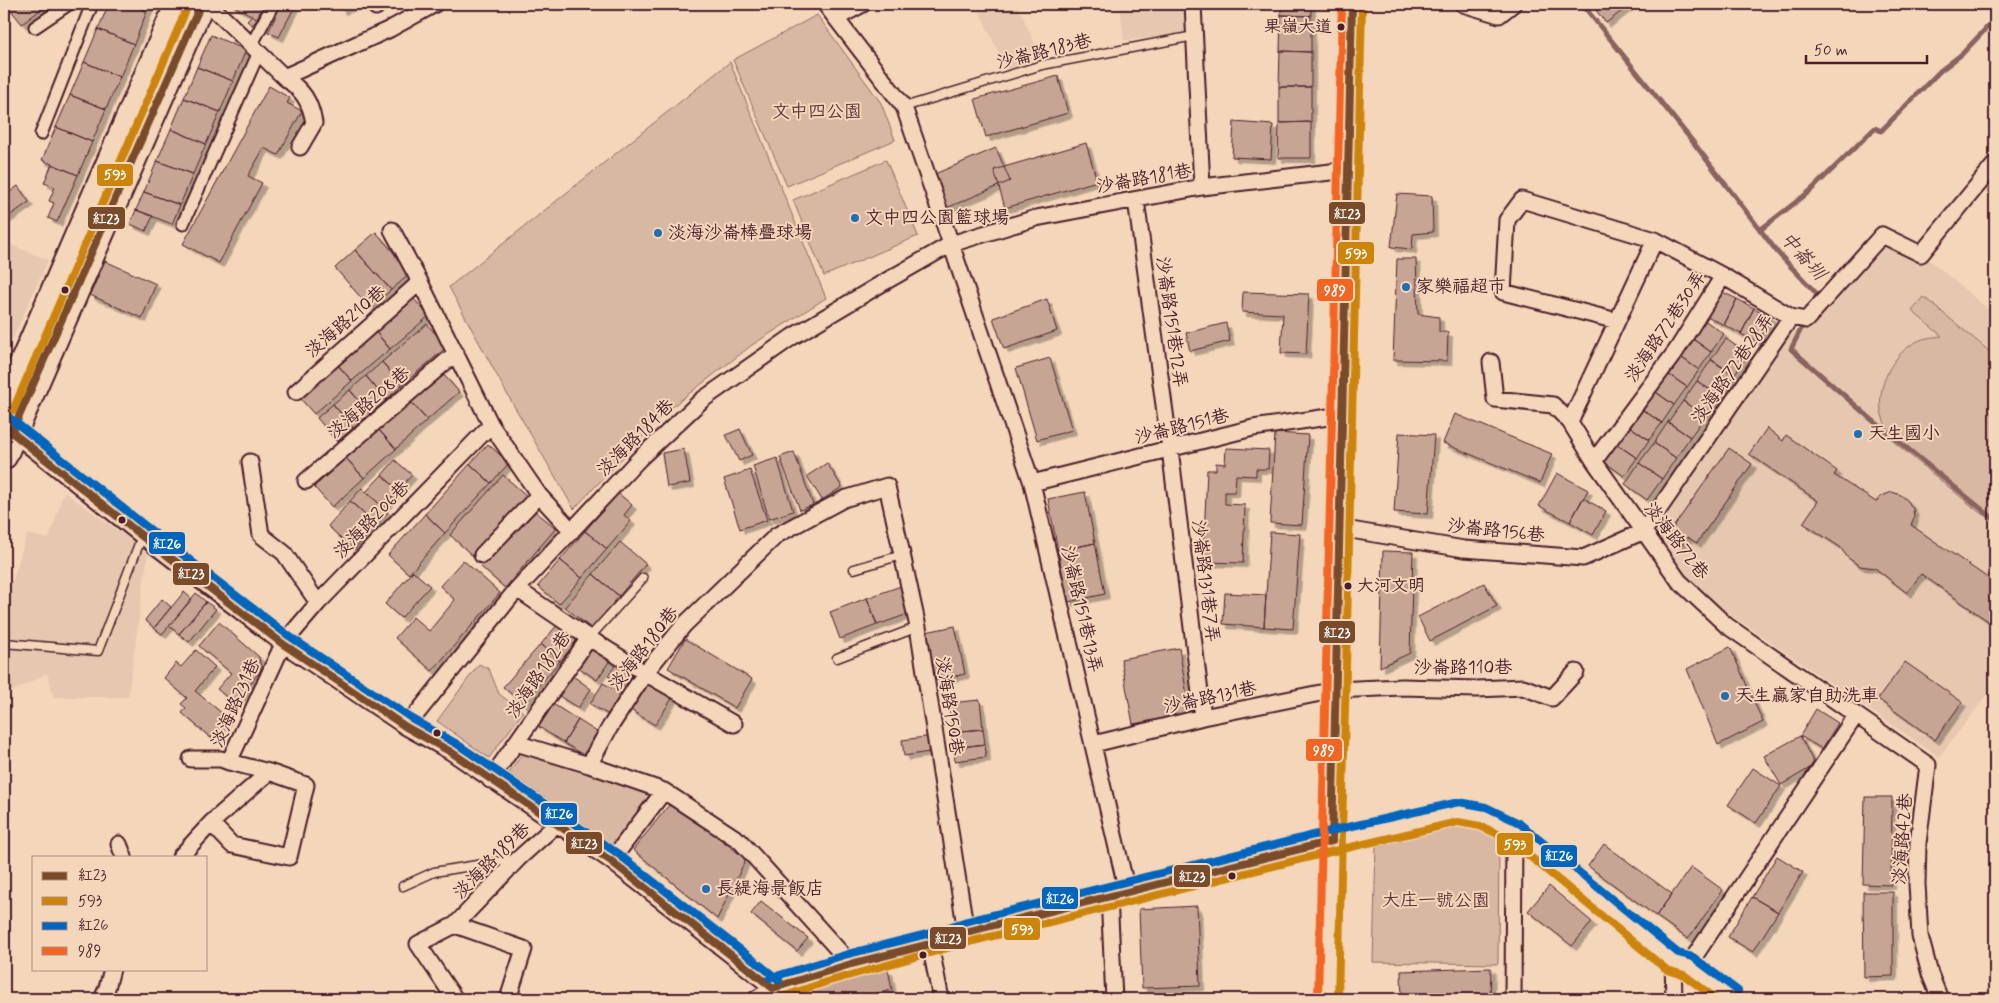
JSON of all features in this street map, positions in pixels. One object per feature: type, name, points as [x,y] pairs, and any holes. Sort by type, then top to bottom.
[{"type":"main road","points":[[4,406],[178,4]]},
{"type":"main road","points":[[4,456],[8,429],[202,4]]},
{"type":"street","points":[[35,27],[69,4]]},
{"type":"street","points":[[41,134],[92,4]]},
{"type":"street","points":[[202,4],[212,7],[295,86],[311,105],[314,123],[300,147]]},
{"type":"street","points":[[182,224],[274,4]]},
{"type":"street","points":[[284,77],[390,29],[434,4]]},
{"type":"street","points":[[825,4],[904,107],[1032,483]]},
{"type":"street","points":[[837,18],[863,4]]},
{"type":"street","points":[[1193,4],[1202,188]]},
{"type":"street","points":[[1328,999],[1352,4]]},
{"type":"street","points":[[1463,4],[1499,15],[1513,4]]},
{"type":"street","name":"淡海路72巷28弄","points":[[1644,531],[1791,317],[1806,320],[1882,235],[1921,254],[1995,164]]},
{"type":"street","name":"沙崙路181巷","points":[[951,244],[1036,218],[1202,188],[1348,170]]},
{"type":"street","name":"沙崙路151巷12弄","points":[[1136,200],[1170,449]]},
{"type":"street","points":[[1570,422],[1654,240],[1522,200],[1507,220],[1503,292],[1616,321]]},
{"type":"street","points":[[392,230],[491,425],[539,495],[572,531]]},
{"type":"street","name":"淡海路72巷30弄","points":[[1594,461],[1676,351],[1723,276],[1654,240]]},
{"type":"street","name":"淡海路184巷","points":[[406,727],[517,589],[639,459],[702,400],[792,337],[951,244]]},
{"type":"street","points":[[1723,276],[1791,317]]},
{"type":"street","name":"淡海路210巷","points":[[296,392],[420,282]]},
{"type":"street","name":"淡海路208巷","points":[[306,481],[456,353]]},
{"type":"street","name":"淡海路72巷","points":[[1491,362],[1495,399],[1553,405],[1570,422],[1594,461],[1678,581],[1726,625],[1856,715]]},
{"type":"street","name":"沙崙路151巷","points":[[1032,483],[1253,428],[1342,415]]},
{"type":"street","name":"淡海路206巷","points":[[283,644],[318,603],[491,425]]},
{"type":"street","points":[[8,429],[142,536],[283,644],[406,727],[451,752],[611,861],[773,988]]},
{"type":"street","name":"沙崙路131巷7弄","points":[[1170,449],[1203,717]]},
{"type":"street","points":[[250,462],[261,535],[284,553],[318,603]]},
{"type":"street","name":"沙崙路151巷13弄","points":[[1032,483],[1127,891]]},
{"type":"street","name":"淡海路150巷","points":[[887,486],[918,627],[966,932]]},
{"type":"street","name":"淡海路180巷","points":[[589,765],[610,727],[645,672],[684,625],[777,534],[844,499],[887,486]]},
{"type":"street","points":[[482,555],[539,495]]},
{"type":"street","name":"沙崙路156巷","points":[[1340,528],[1464,549],[1583,558],[1644,531]]},
{"type":"street","name":"淡海路182巷","points":[[490,780],[589,638],[517,589]]},
{"type":"street","points":[[589,638],[734,724]]},
{"type":"street","name":"淡海路231巷","points":[[211,823],[232,845],[289,857],[306,785],[270,772],[230,762],[283,644]]},
{"type":"street","name":"沙崙路110巷","points":[[1336,690],[1402,687],[1477,689],[1523,687],[1552,698],[1576,672]]},
{"type":"street","name":"沙崙路131巷","points":[[1094,744],[1203,717],[1336,690]]},
{"type":"street","points":[[1688,966],[1856,715]]},
{"type":"street","name":"淡海路42巷","points":[[1856,715],[1928,765],[1918,843],[1917,884],[1920,936],[1930,974],[1940,999]]},
{"type":"street","points":[[516,743],[589,765],[664,791],[740,841],[851,964]]},
{"type":"street","points":[[191,759],[221,759],[230,762]]},
{"type":"street","points":[[181,856],[211,823],[270,772]]},
{"type":"street","points":[[611,861],[664,791]]},
{"type":"street","points":[[756,999],[773,988],[966,932],[1332,840],[1458,812],[1482,816],[1514,830],[1673,962],[1688,966],[1732,999]]},
{"type":"street","name":"淡海路189巷","points":[[455,999],[418,944],[455,925],[519,858],[557,824]]},
{"type":"street","points":[[1513,999],[1514,830]]},
{"type":"street","points":[[1109,896],[1114,999]]},
{"type":"street","name":"淡海路189巷","points":[[455,925],[524,948],[508,999]]},
{"type":"street","points":[[930,944],[941,999]]},
{"type":"street","points":[[1673,962],[1674,999]]},
{"type":"street","points":[[102,999],[112,970]]},
{"type":"lane","name":"沙崙路183巷","points":[[904,107],[1042,66],[1194,36]]},
{"type":"lane","points":[[4,643],[98,651],[142,536]]},
{"type":"lane","points":[[854,569],[902,554]]},
{"type":"lane","points":[[589,638],[643,578]]},
{"type":"lane","points":[[837,658],[918,627]]},
{"type":"lane","points":[[403,886],[434,872],[519,858]]},
{"type":"shaded area","points":[[976,4],[1024,4],[1018,7],[1040,55],[1007,71]]},
{"type":"shaded area","points":[[1120,4],[1185,4],[1187,35],[1124,40]]},
{"type":"shaded area","name":"天生國小","points":[[1883,241],[1927,258],[1995,315],[1995,688],[1987,695],[1939,757],[1696,591],[1655,533],[1788,335],[1807,328]]},
{"type":"shaded area","points":[[4,242],[48,260],[4,358]]},
{"type":"shaded area","points":[[64,492],[148,552],[128,697],[54,697],[47,673],[4,696],[4,582],[12,583],[27,534],[49,539]]},
{"type":"green space","name":"文中四公園","points":[[817,15],[881,103],[895,140],[787,186],[733,60]]},
{"type":"green space","name":"淡海沙崙棒疊球場","points":[[730,62],[826,298],[752,345],[668,410],[574,509],[506,392],[449,287]]},
{"type":"green space","name":"文中四公園籃球場","points":[[886,160],[918,236],[824,276],[793,200]]},
{"type":"green space","points":[[1924,297],[1995,356],[1995,520],[1979,512],[1894,442],[1883,419],[1881,410],[1882,388],[1890,367],[1904,350],[1913,343],[1925,338],[1942,336],[1912,311]]},
{"type":"green space","points":[[479,664],[489,669],[499,694],[523,712],[489,758],[437,721]]},
{"type":"green space","points":[[525,750],[651,793],[613,844],[509,773]]},
{"type":"green space","name":"大庄一號公園","points":[[1449,826],[1476,828],[1499,841],[1498,964],[1373,962],[1376,845]]},
{"type":"building","points":[[6,4],[48,4],[22,24]]},
{"type":"building","points":[[109,4],[129,4],[147,11],[134,44],[98,29]]},
{"type":"building","points":[[129,4],[151,4],[147,11]]},
{"type":"building","points":[[230,4],[264,4],[257,18]]},
{"type":"building","points":[[282,4],[296,4],[279,37],[268,32]]},
{"type":"building","points":[[338,4],[357,4],[341,10]]},
{"type":"building","points":[[1281,4],[1311,4],[1311,16],[1281,15]]},
{"type":"building","points":[[1591,4],[1631,4],[1606,23]]},
{"type":"building","points":[[1281,15],[1311,16],[1311,52],[1280,51]]},
{"type":"building","points":[[252,16],[257,20],[252,25],[247,21]]},
{"type":"building","points":[[98,29],[134,44],[120,77],[84,62]]},
{"type":"building","points":[[211,35],[246,50],[233,81],[197,67]]},
{"type":"building","points":[[1280,51],[1311,52],[1311,87],[1279,87]]},
{"type":"building","points":[[84,62],[120,77],[106,109],[70,95]]},
{"type":"building","points":[[197,67],[233,81],[220,112],[184,98]]},
{"type":"building","points":[[1058,76],[1068,113],[986,137],[975,99]]},
{"type":"building","points":[[269,86],[290,98],[287,103],[302,111],[278,155],[264,148],[248,176],[262,183],[219,263],[183,244]]},
{"type":"building","points":[[1279,87],[1311,87],[1311,122],[1279,123]]},
{"type":"building","points":[[70,95],[106,109],[92,142],[56,127]]},
{"type":"building","points":[[184,98],[220,112],[206,144],[171,129]]},
{"type":"building","points":[[1234,122],[1273,125],[1271,159],[1232,157]]},
{"type":"building","points":[[1311,122],[1311,158],[1278,158],[1279,123]]},
{"type":"building","points":[[56,127],[92,142],[78,175],[42,160]]},
{"type":"building","points":[[171,129],[206,144],[193,174],[157,161]]},
{"type":"building","points":[[1086,143],[1097,181],[1005,208],[994,170]]},
{"type":"building","points":[[996,148],[1010,181],[944,209],[930,176]]},
{"type":"building","points":[[157,161],[193,174],[180,205],[144,192]]},
{"type":"building","points":[[52,164],[78,175],[57,222],[48,218],[54,203],[49,201],[55,187],[44,183]]},
{"type":"building","points":[[18,186],[29,202],[5,219],[4,196]]},
{"type":"building","points":[[144,192],[180,205],[172,224],[136,210]]},
{"type":"building","points":[[1397,194],[1432,196],[1433,232],[1413,234],[1412,249],[1391,247]]},
{"type":"building","points":[[136,210],[153,216],[146,231],[130,224]]},
{"type":"building","points":[[376,232],[411,273],[391,290],[355,250]]},
{"type":"building","points":[[355,250],[391,290],[370,308],[335,268]]},
{"type":"building","name":"家樂福超市","points":[[1397,259],[1416,259],[1418,314],[1439,317],[1439,332],[1448,332],[1447,361],[1393,360]]},
{"type":"building","points":[[105,261],[156,284],[142,318],[90,295]]},
{"type":"building","points":[[1720,291],[1737,299],[1724,325],[1707,316]]},
{"type":"building","points":[[1243,292],[1309,294],[1306,354],[1281,353],[1283,314],[1242,312]]},
{"type":"building","points":[[413,298],[429,316],[390,349],[375,331]]},
{"type":"building","points":[[1047,299],[1057,331],[1004,349],[993,318]]},
{"type":"building","points":[[1737,299],[1754,308],[1741,334],[1724,325]]},
{"type":"building","points":[[1754,308],[1771,317],[1758,342],[1741,334]]},
{"type":"building","points":[[1703,319],[1724,334],[1711,352],[1690,337]]},
{"type":"building","points":[[1226,323],[1230,341],[1190,351],[1186,333]]},
{"type":"building","points":[[427,324],[447,347],[402,385],[382,362]]},
{"type":"building","points":[[375,331],[390,349],[352,381],[337,364]]},
{"type":"building","points":[[1690,337],[1711,352],[1699,370],[1678,355]]},
{"type":"building","points":[[1726,339],[1748,354],[1734,375],[1711,359]]},
{"type":"building","points":[[1678,355],[1699,370],[1687,387],[1665,372]]},
{"type":"building","points":[[1050,358],[1072,430],[1037,440],[1016,368]]},
{"type":"building","points":[[1711,360],[1734,375],[1719,396],[1697,381]]},
{"type":"building","points":[[382,362],[402,385],[386,400],[366,376]]},
{"type":"building","points":[[337,364],[352,381],[314,414],[298,396]]},
{"type":"building","points":[[1665,372],[1687,387],[1674,405],[1653,390]]},
{"type":"building","points":[[444,375],[459,392],[427,420],[410,401]]},
{"type":"building","points":[[366,376],[386,400],[370,414],[350,390]]},
{"type":"building","points":[[1697,381],[1719,396],[1705,417],[1683,401]]},
{"type":"building","points":[[350,390],[370,414],[353,428],[333,404]]},
{"type":"building","points":[[1653,390],[1674,405],[1662,423],[1640,408]]},
{"type":"building","points":[[410,401],[427,420],[396,449],[378,429]]},
{"type":"building","points":[[1683,401],[1705,417],[1690,437],[1668,422]]},
{"type":"building","points":[[333,404],[353,428],[337,442],[317,418]]},
{"type":"building","points":[[1640,408],[1662,423],[1649,440],[1628,425]]},
{"type":"building","points":[[1455,414],[1552,454],[1540,483],[1443,443]]},
{"type":"building","points":[[1668,422],[1690,437],[1676,458],[1654,443]]},
{"type":"building","points":[[1628,425],[1649,440],[1637,458],[1615,443]]},
{"type":"building","points":[[1767,428],[1783,441],[1786,435],[1837,471],[1834,475],[1876,502],[1880,497],[1892,492],[1901,495],[1908,501],[1913,509],[1914,517],[1911,525],[1995,583],[1995,626],[1921,574],[1907,593],[1875,568],[1860,566],[1848,558],[1840,547],[1803,523],[1818,501],[1749,454]]},
{"type":"building","points":[[378,429],[396,449],[364,478],[346,458]]},
{"type":"building","points":[[740,429],[752,455],[739,461],[726,435]]},
{"type":"building","points":[[1275,433],[1308,435],[1302,525],[1270,523]]},
{"type":"building","points":[[1399,433],[1434,435],[1428,514],[1394,512]]},
{"type":"building","points":[[1615,443],[1637,458],[1624,476],[1603,461]]},
{"type":"building","points":[[1654,443],[1676,458],[1662,479],[1639,463]]},
{"type":"building","points":[[488,444],[509,463],[491,483],[470,464]]},
{"type":"building","points":[[1226,448],[1269,450],[1268,469],[1256,469],[1256,476],[1236,475],[1235,492],[1225,492],[1225,504],[1245,505],[1243,563],[1203,562],[1207,470],[1216,470],[1216,463],[1225,464]]},
{"type":"building","points":[[1729,448],[1752,464],[1697,543],[1687,537],[1681,547],[1659,532],[1665,524],[1672,529]]},
{"type":"building","points":[[684,449],[690,483],[667,487],[662,453]]},
{"type":"building","points":[[794,452],[813,505],[800,510],[780,457]]},
{"type":"building","points":[[346,458],[364,478],[332,507],[314,487]]},
{"type":"building","points":[[777,458],[793,511],[769,519],[753,466]]},
{"type":"building","points":[[395,460],[412,475],[398,490],[382,475]]},
{"type":"building","points":[[827,463],[842,487],[822,500],[807,476]]},
{"type":"building","points":[[1639,463],[1662,479],[1647,500],[1625,484]]},
{"type":"building","points":[[470,464],[491,483],[445,533],[425,514]]},
{"type":"building","points":[[750,470],[767,520],[740,529],[724,479]]},
{"type":"building","points":[[1557,473],[1588,490],[1570,522],[1539,506]]},
{"type":"building","points":[[382,475],[398,490],[383,507],[366,492]]},
{"type":"building","points":[[503,475],[528,497],[474,557],[450,535]]},
{"type":"building","points":[[362,488],[388,512],[376,525],[350,501]]},
{"type":"building","points":[[1085,492],[1095,543],[1058,551],[1048,499]]},
{"type":"building","points":[[618,493],[632,505],[624,515],[631,521],[607,549],[585,531]]},
{"type":"building","points":[[1583,498],[1606,511],[1593,535],[1570,522]]},
{"type":"building","points":[[350,501],[376,525],[354,550],[328,526]]},
{"type":"building","points":[[531,508],[556,528],[505,588],[481,567]]},
{"type":"building","points":[[425,514],[445,533],[409,574],[388,555]]},
{"type":"building","points":[[585,531],[607,549],[582,578],[560,560]]},
{"type":"building","points":[[1270,532],[1300,534],[1293,629],[1264,627]]},
{"type":"building","points":[[620,542],[646,564],[619,596],[593,574]]},
{"type":"building","points":[[1095,543],[1105,594],[1068,602],[1058,551]]},
{"type":"building","points":[[1383,551],[1413,552],[1410,653],[1380,667]]},
{"type":"building","points":[[463,560],[500,593],[432,671],[395,638],[413,617],[429,631],[455,600],[440,586]]},
{"type":"building","points":[[560,560],[582,578],[559,604],[538,586]]},
{"type":"building","points":[[413,571],[430,586],[401,618],[385,604]]},
{"type":"building","points":[[593,574],[619,596],[592,629],[565,607]]},
{"type":"building","points":[[1484,583],[1497,606],[1430,641],[1418,617]]},
{"type":"building","points":[[901,586],[911,613],[877,625],[867,598]]},
{"type":"building","points":[[184,592],[192,599],[162,634],[154,628]]},
{"type":"building","points":[[196,593],[206,602],[179,634],[169,626]]},
{"type":"building","points":[[1225,593],[1266,595],[1264,627],[1223,624]]},
{"type":"building","points":[[867,598],[877,625],[840,639],[830,612]]},
{"type":"building","points":[[162,599],[171,607],[154,628],[145,620]]},
{"type":"building","points":[[206,602],[216,609],[189,642],[179,634]]},
{"type":"building","points":[[219,622],[259,657],[261,670],[235,704],[217,689],[231,673],[199,646]]},
{"type":"building","points":[[558,624],[577,641],[560,661],[541,644]]},
{"type":"building","points":[[955,626],[965,674],[936,680],[926,632]]},
{"type":"building","points":[[685,639],[752,679],[735,708],[668,668]]},
{"type":"building","points":[[541,644],[560,661],[523,704],[503,687]]},
{"type":"building","points":[[590,647],[610,660],[597,680],[578,667]]},
{"type":"building","name":"天生贏家自助洗車","points":[[1730,647],[1763,722],[1718,745],[1687,669]]},
{"type":"building","points":[[1179,648],[1190,714],[1133,724],[1121,659]]},
{"type":"building","points":[[196,650],[215,667],[195,691],[228,718],[211,738],[182,713],[186,708],[181,704],[187,698],[164,678],[176,663],[181,667]]},
{"type":"building","points":[[1905,662],[1962,702],[1935,740],[1878,699]]},
{"type":"building","points":[[616,664],[633,674],[625,686],[608,676]]},
{"type":"building","points":[[573,676],[591,689],[578,708],[559,696]]},
{"type":"building","points":[[647,680],[673,697],[655,725],[629,709]]},
{"type":"building","points":[[603,683],[621,693],[609,715],[590,704]]},
{"type":"building","points":[[980,700],[983,729],[952,732],[949,703]]},
{"type":"building","points":[[553,704],[578,720],[564,743],[539,727]]},
{"type":"building","points":[[1816,709],[1838,723],[1822,749],[1800,736]]},
{"type":"building","points":[[578,720],[597,732],[583,755],[564,743]]},
{"type":"building","points":[[983,729],[985,744],[954,748],[952,732]]},
{"type":"building","points":[[933,736],[935,751],[904,756],[902,740]]},
{"type":"building","points":[[1800,736],[1815,765],[1781,785],[1764,756]]},
{"type":"building","points":[[985,744],[986,757],[955,761],[954,748]]},
{"type":"building","points":[[1753,768],[1781,786],[1756,823],[1728,805]]},
{"type":"building","points":[[1865,797],[1892,797],[1891,885],[1863,884]]},
{"type":"building","name":"長緹海景飯店","points":[[669,805],[715,835],[746,859],[717,919],[633,850]]},
{"type":"building","points":[[1604,844],[1672,894],[1656,916],[1588,866]]},
{"type":"building","points":[[1777,856],[1803,872],[1778,912],[1752,897]]},
{"type":"building","points":[[1691,867],[1723,890],[1688,939],[1656,916]]},
{"type":"building","points":[[1549,886],[1592,922],[1572,946],[1528,911]]},
{"type":"building","points":[[1863,892],[1893,892],[1893,976],[1864,977]]},
{"type":"building","points":[[1752,897],[1778,912],[1753,952],[1728,937]]},
{"type":"building","points":[[761,901],[808,938],[797,951],[751,914]]},
{"type":"building","points":[[1197,906],[1200,986],[1142,988],[1139,909]]},
{"type":"building","points":[[1491,968],[1490,999],[1402,999],[1401,971]]},
{"type":"building","points":[[888,969],[892,990],[849,999],[810,999],[809,991]]},
{"type":"waterway","name":"中崙圳","points":[[1582,4],[1693,142],[1778,253],[1817,294],[1813,304]]},
{"type":"waterway","name":"中崙圳","points":[[1986,4],[1995,14]]},
{"type":"waterway","points":[[1760,230],[1809,192],[1875,128],[1881,131],[1940,71],[1962,54],[1995,19]]},
{"type":"waterway","name":"中崙圳","points":[[1804,323],[1791,349],[1871,419],[1995,520]]},
{"type":"transit line","name":"紅23","points":[[12,432],[201,4]]},
{"type":"transit line","name":"989","points":[[1318,999],[1342,4]]},
{"type":"transit line","name":"紅23","points":[[1332,841],[1352,4]]},
{"type":"transit line","name":"593","points":[[1338,999],[1362,4]]},
{"type":"transit line","name":"593","points":[[13,410],[187,8]]},
{"type":"transit line","name":"紅26","points":[[10,418],[148,528],[289,636],[411,718],[457,744],[617,853],[779,980]]},
{"type":"transit line","name":"紅23","points":[[4,426],[142,536],[283,644],[406,727],[451,752],[611,861],[773,988]]},
{"type":"transit line","name":"紅26","points":[[770,978],[964,922],[1330,831],[1459,802],[1486,807],[1519,823],[1678,953],[1693,957],[1738,991]]},
{"type":"transit line","name":"593","points":[[776,999],[826,982],[969,942],[1458,822],[1480,826],[1509,839],[1667,970],[1684,975],[1716,999]]},
{"type":"transit line","name":"紅23","points":[[773,988],[966,932],[1332,841]]},
{"type":"place","name":"果嶺大道","points":[[1341,27]]},
{"type":"place","name":"文中四公園籃球場","points":[[855,218]]},
{"type":"place","name":"淡海沙崙棒疊球場","points":[[658,233]]},
{"type":"place","name":"家樂福超市","points":[[1406,287]]},
{"type":"place","name":"天生國小","points":[[1858,434]]},
{"type":"place","name":"大河文明","points":[[1348,586]]},
{"type":"place","name":"天生贏家自助洗車","points":[[1725,696]]},
{"type":"place","name":"長緹海景飯店","points":[[706,889]]}]
